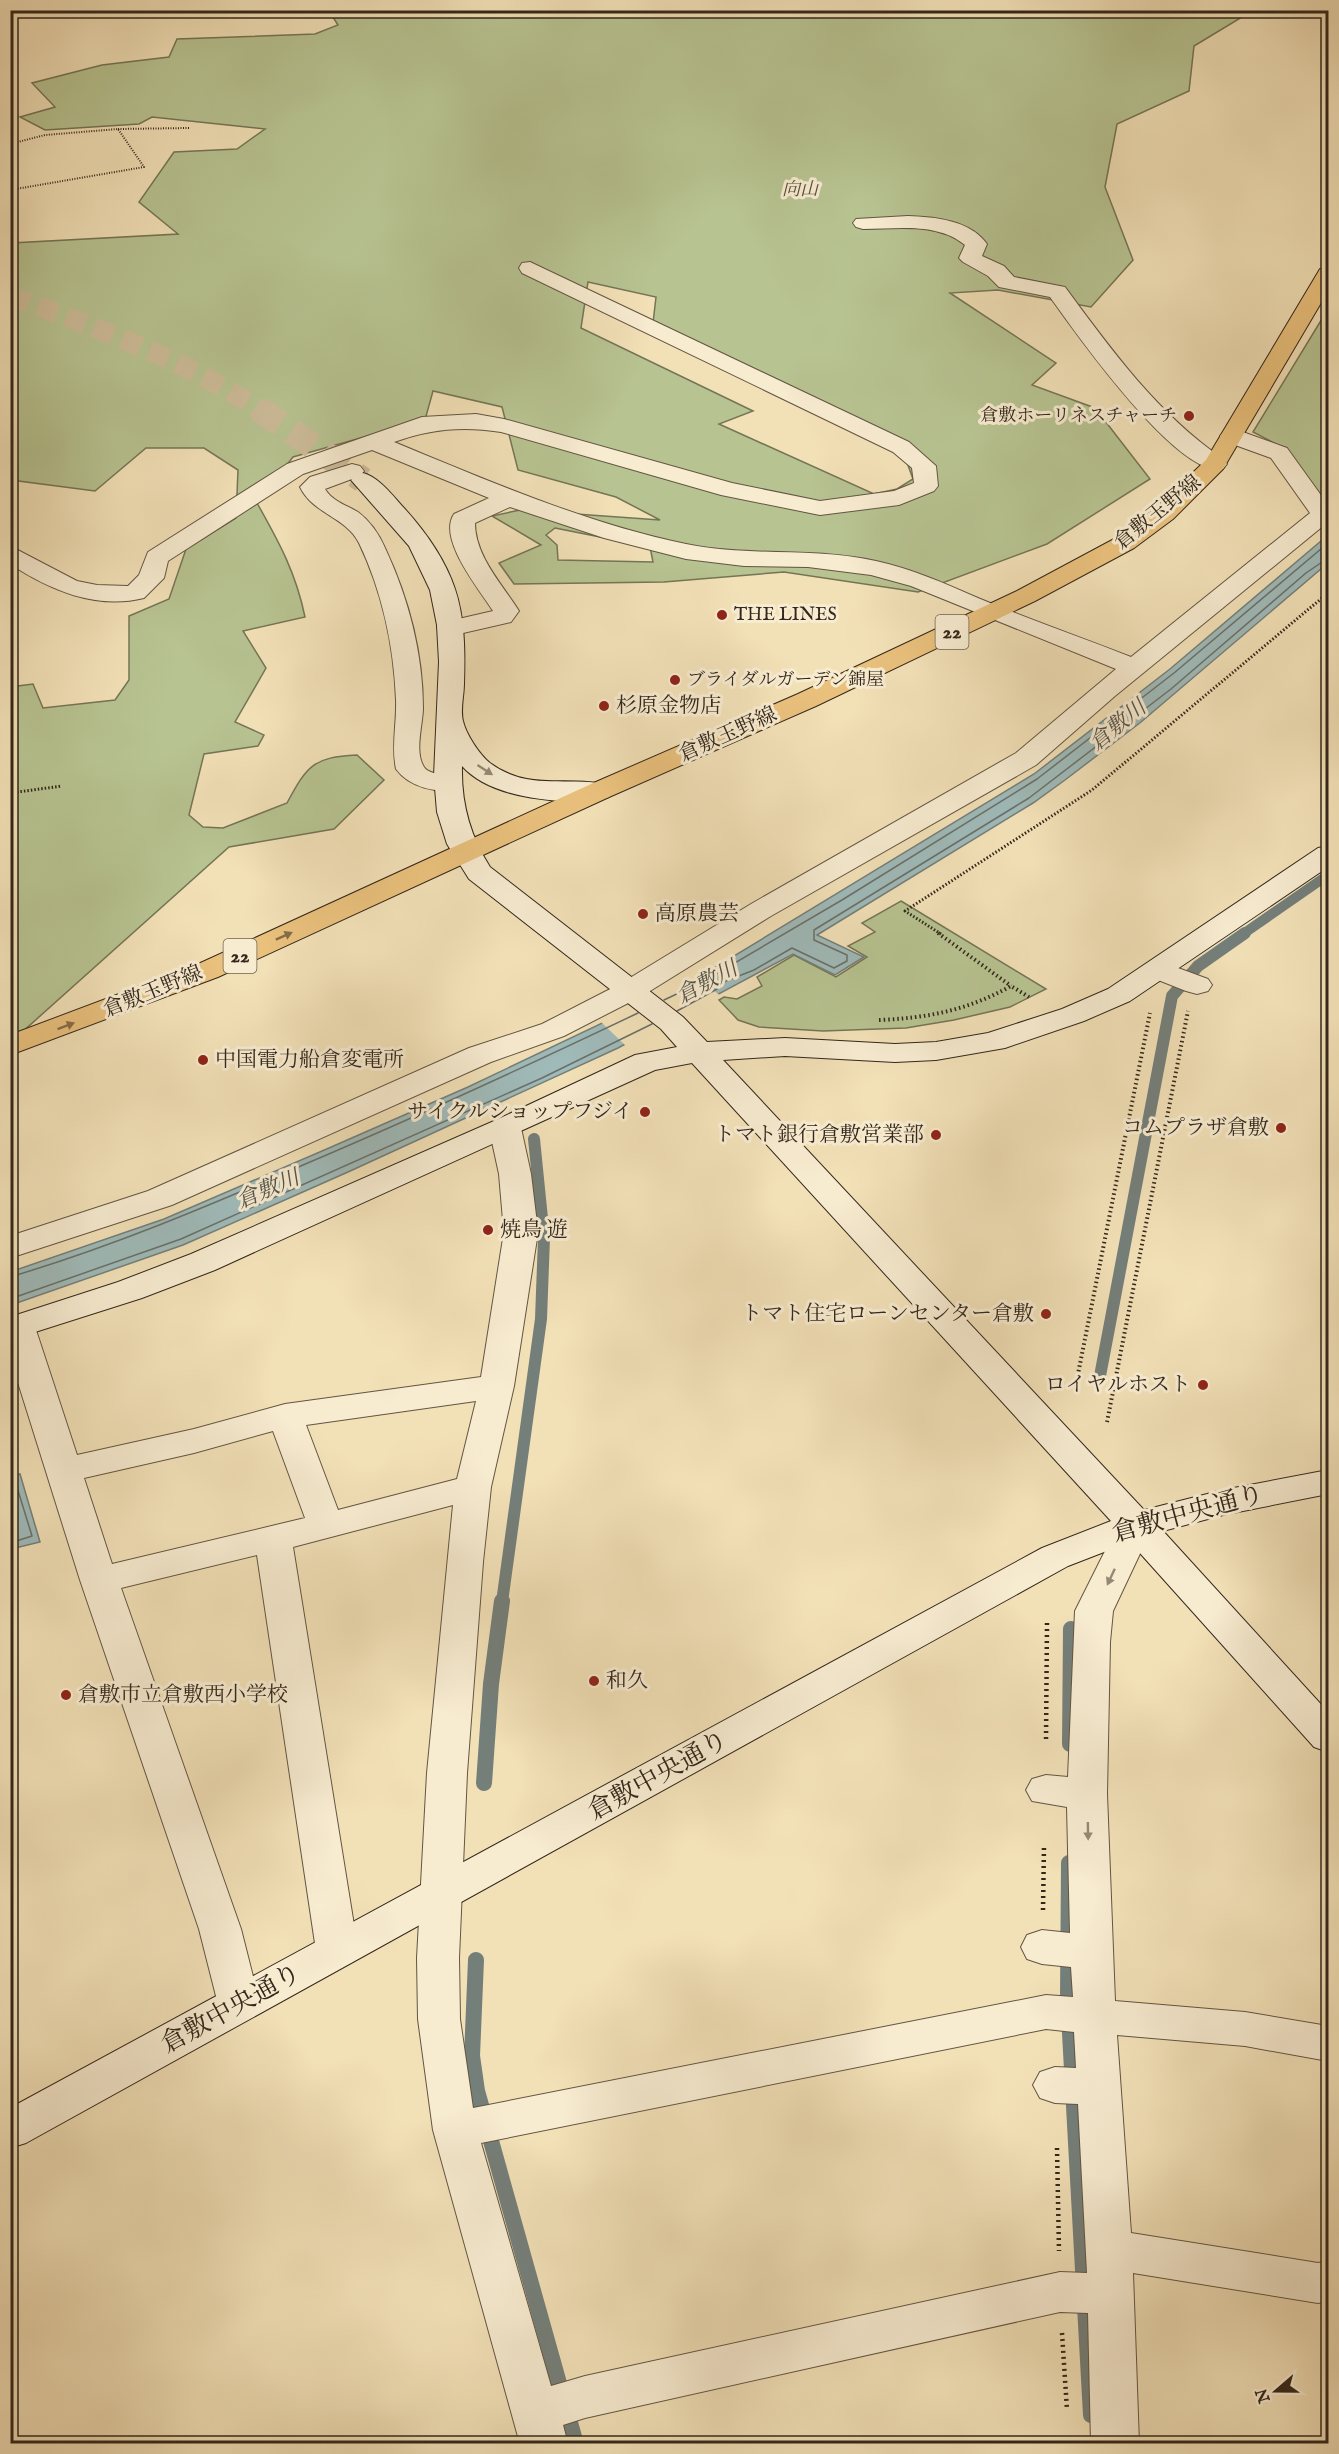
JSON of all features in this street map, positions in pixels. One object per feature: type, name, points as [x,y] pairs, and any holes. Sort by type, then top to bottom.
[{"type":"main road","name":"倉敷玉野線","points":[[10,1046],[207,971],[599,791],[807,700],[993,612],[1078,570],[1125,543],[1172,507],[1215,464],[1329,274]]},
{"type":"street","points":[[863,223],[936,224],[965,232],[976,244],[970,258],[996,271],[1006,282],[1057,292],[1154,413],[1195,451],[1215,464]]},
{"type":"street","points":[[10,553],[63,586],[104,595],[135,593],[151,578],[157,557],[295,469],[422,424],[476,421],[504,426],[729,490],[820,508],[899,498],[926,486],[924,466],[901,447],[530,268]]},
{"type":"street","points":[[10,1248],[160,1198],[480,1055],[553,1030],[637,994],[760,910],[1026,759],[1323,514],[1279,453],[1232,436]]},
{"type":"street","points":[[372,441],[509,498],[613,533],[686,552],[744,559],[808,560],[873,568],[920,581],[1136,668]]},
{"type":"street","points":[[406,456],[334,476],[312,487],[315,496],[360,526],[373,548],[399,619],[410,699],[406,739],[410,769],[420,778],[448,783]]},
{"type":"street","points":[[363,480],[396,511],[424,548],[443,591],[450,628],[451,724],[448,783],[454,831],[464,854],[479,873],[672,1023],[1136,1524],[1329,1737]]},
{"type":"street","points":[[450,628],[502,617],[506,611],[476,563],[461,528],[463,519],[474,512],[509,498]]},
{"type":"street","points":[[451,724],[465,753],[482,770],[528,788],[553,792],[599,791]]},
{"type":"street","points":[[239,2004],[220,1929],[14,1328],[130,1290],[203,1262],[505,1128],[626,1069],[646,1062],[700,1052],[785,1047],[895,1053],[964,1048],[1073,1015],[1119,995],[1174,978],[1329,854]]},
{"type":"street","points":[[505,1128],[515,1174],[521,1232],[498,1386],[473,1487],[464,1562],[449,1749],[438,1958],[439,2019],[445,2074],[475,2126],[553,2415],[1060,2292],[1092,2293]]},
{"type":"street","points":[[64,1470],[194,1441],[285,1416],[498,1386]]},
{"type":"street","points":[[285,1416],[326,1526]]},
{"type":"street","name":"倉敷中央通り","points":[[10,2130],[1055,1557],[1136,1524],[1182,1510],[1329,1482]]},
{"type":"street","points":[[99,1580],[326,1526],[473,1487]]},
{"type":"street","points":[[1115,2444],[1092,2293],[1109,2248],[1075,2086],[1077,2014],[1066,1949],[1067,1792],[1095,1611],[1136,1524]]},
{"type":"street","points":[[273,1538],[338,1950]]},
{"type":"street","points":[[475,2126],[1034,2014],[1077,2014],[1245,2029],[1329,2044]]},
{"type":"street","points":[[1109,2248],[1318,2283],[1329,2282]]},
{"type":"path","points":[[10,144],[45,135],[118,129],[189,128]]},
{"type":"path","points":[[10,190],[144,167],[118,129]]},
{"type":"path","points":[[1034,999],[1011,986],[963,949],[905,911],[1092,790],[1329,592]]},
{"type":"path","points":[[10,793],[62,786]]},
{"type":"path","points":[[1075,1389],[1151,1004],[1174,978]]},
{"type":"path","points":[[1107,1422],[1186,1017],[1174,978]]},
{"type":"path","points":[[877,1020],[921,1018],[955,1013],[986,1001],[1011,986]]},
{"type":"green space","name":"向山","points":[[329,11],[1252,11],[1194,46],[1189,91],[1117,124],[1105,187],[1133,260],[1091,307],[998,290],[950,293],[1056,363],[1032,385],[1095,408],[1150,479],[1047,544],[918,592],[784,572],[664,582],[514,584],[499,563],[541,545],[492,516],[520,510],[660,520],[616,497],[518,470],[502,407],[433,391],[425,420],[293,457],[257,503],[286,558],[297,586],[305,617],[243,631],[266,668],[235,722],[264,735],[258,746],[204,754],[189,815],[203,827],[223,828],[287,803],[306,772],[321,761],[330,758],[357,755],[384,780],[334,829],[229,847],[11,1042],[10,687],[33,684],[43,708],[115,700],[129,680],[129,616],[169,599],[186,549],[236,518],[238,470],[204,448],[146,448],[95,491],[11,480],[11,243],[178,234],[139,202],[174,152],[237,149],[265,129],[152,117],[139,124],[45,130],[20,117],[55,107],[32,83],[102,65],[169,57],[177,39],[315,34],[338,25]],"holes":[[[588,282],[656,297],[653,323],[898,438],[913,479],[897,489],[874,494],[719,424],[753,411],[581,328]],[[555,528],[650,547],[653,562],[558,560],[557,545],[546,535]]]},
{"type":"green space","points":[[1328,309],[1328,514],[1282,447],[1253,432]]},
{"type":"green space","points":[[901,901],[1046,989],[1010,1007],[954,1020],[906,1028],[823,1031],[759,1027],[738,1020],[719,1000],[724,997],[737,999],[762,986],[757,977],[794,955],[836,977],[867,957],[848,946],[875,932],[862,923]]},
{"type":"water","name":"倉敷川","points":[[1328,535],[1328,563],[1141,722],[1033,803],[817,935],[864,957],[835,975],[793,954],[618,1048],[348,1172],[183,1245],[11,1305],[10,1272],[164,1219],[468,1087],[701,976],[1034,774],[1170,669]]},
{"type":"water","points":[[20,1474],[40,1542],[11,1549],[11,1476]]},
{"type":"pier","points":[[695,976],[722,997],[627,1047],[600,1021]]},
{"type":"waterway","points":[[1243,934],[1328,875]]},
{"type":"waterway","points":[[1100,1376],[1172,996],[1198,966],[1245,933]]},
{"type":"waterway","points":[[502,1602],[541,1319],[544,1238],[534,1139]]},
{"type":"waterway","points":[[484,1783],[491,1684],[502,1601]]},
{"type":"waterway","points":[[1070,1744],[1071,1629]]},
{"type":"waterway","points":[[1069,1863],[1068,1997],[1091,2415]]},
{"type":"waterway","points":[[476,1960],[472,2056],[477,2091],[576,2444]]},
{"type":"tunnel","points":[[10,296],[171,360],[261,411]]},
{"type":"tunnel","points":[[259,409],[363,480]]},
{"type":"place","name":"倉敷ホーリネスチャーチ","points":[[1189,416]]},
{"type":"place","name":"THE LINES","points":[[722,615]]},
{"type":"place","name":"ブライダルガーデン錦屋","points":[[675,680]]},
{"type":"place","name":"杉原金物店","points":[[604,706]]},
{"type":"place","name":"高原農芸","points":[[643,914]]},
{"type":"place","name":"中国電力船倉変電所","points":[[203,1060]]},
{"type":"place","name":"サイクルショップフジイ","points":[[645,1112]]},
{"type":"place","name":"コムプラザ倉敷","points":[[1281,1128]]},
{"type":"place","name":"トマト銀行倉敷営業部","points":[[936,1135]]},
{"type":"place","name":"焼鳥 遊","points":[[488,1230]]},
{"type":"place","name":"トマト住宅ローンセンター倉敷","points":[[1046,1314]]},
{"type":"place","name":"ロイヤルホスト","points":[[1203,1385]]},
{"type":"place","name":"和久","points":[[594,1681]]},
{"type":"place","name":"倉敷市立倉敷西小学校","points":[[66,1695]]}]
